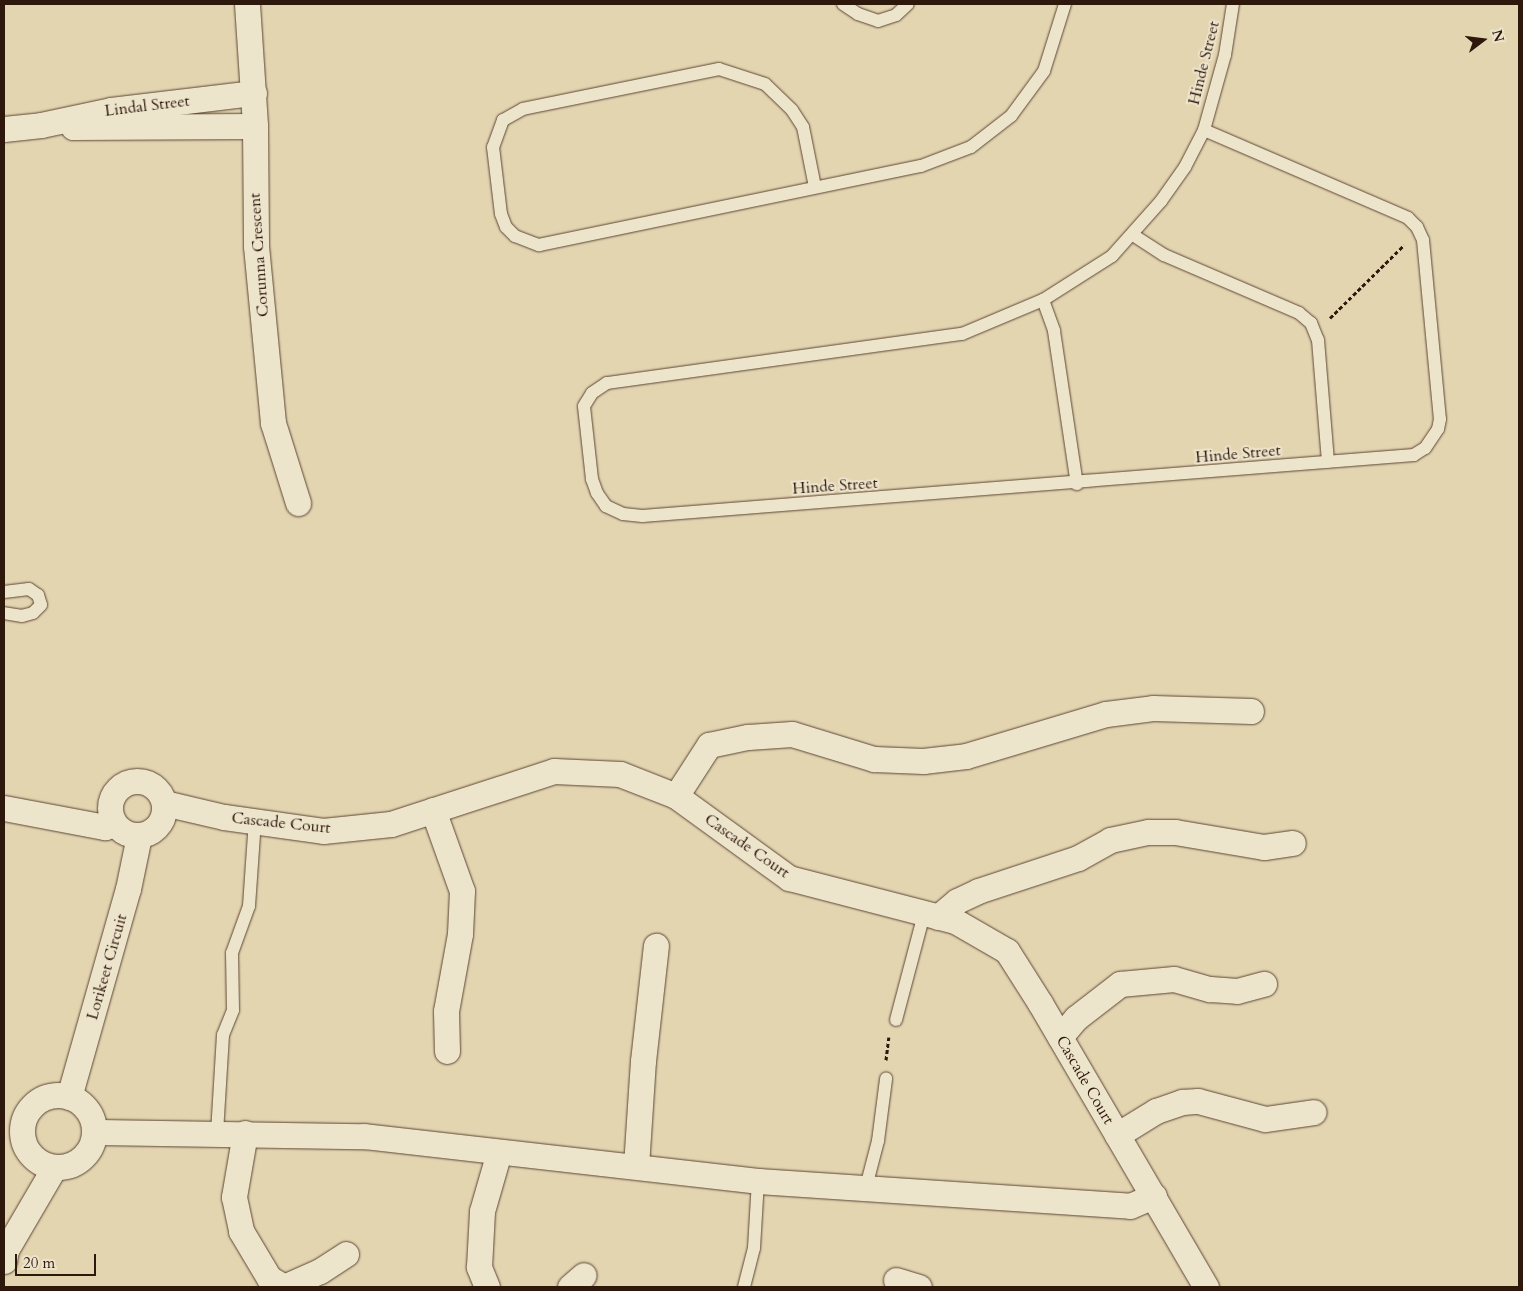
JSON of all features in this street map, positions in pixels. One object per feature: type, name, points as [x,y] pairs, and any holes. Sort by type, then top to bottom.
[{"type":"street","name":"Corunna Crescent","points":[[247,4],[254,93],[256,246],[273,423],[298,503]]},
{"type":"street","name":"Lindal Street","points":[[4,129],[41,125],[111,110],[254,93]]},
{"type":"street","name":"Lindal Street","points":[[41,125],[116,129],[255,126]]},
{"type":"street","points":[[676,796],[709,745],[748,737],[792,734],[874,759],[923,761],[966,756],[1106,714],[1153,708],[1251,711]]},
{"type":"street","name":"Cascade Court","points":[[164,803],[255,821],[324,831],[391,824],[554,771],[620,774],[676,796],[790,878],[955,921],[1006,951],[1060,1037],[1206,1287]]},
{"type":"street","points":[[129,782],[147,783],[155,788],[164,803],[160,823],[150,832],[139,836],[123,832],[113,823],[110,804],[113,795],[129,782]]},
{"type":"street","points":[[4,808],[105,827],[113,823]]},
{"type":"street","points":[[434,810],[462,891],[460,934],[446,1011],[448,1051]]},
{"type":"street","points":[[931,915],[978,891],[1078,858],[1120,838],[1148,832],[1174,832],[1264,847],[1294,843]]},
{"type":"street","name":"Lorikeet Circuit","points":[[69,1097],[126,899],[139,836]]},
{"type":"street","points":[[636,1166],[643,1061],[656,946]]},
{"type":"street","points":[[1060,1037],[1076,1018],[1120,984],[1174,979],[1210,989],[1237,991],[1264,984]]},
{"type":"street","points":[[50,1096],[69,1097],[81,1103],[89,1112],[95,1132],[91,1147],[84,1158],[74,1165],[54,1168],[42,1165],[25,1148],[13,1120],[38,1100],[50,1096]]},
{"type":"street","points":[[1117,1135],[1156,1111],[1182,1102],[1198,1101],[1265,1119],[1314,1112]]},
{"type":"street","points":[[95,1132],[364,1136],[636,1166],[758,1182],[866,1187],[1130,1206],[1154,1196]]},
{"type":"street","points":[[245,1134],[234,1197],[241,1231],[268,1278],[284,1287],[320,1271],[346,1254]]},
{"type":"street","points":[[487,1287],[479,1267],[482,1211],[499,1152]]},
{"type":"street","points":[[4,1260],[6,1250],[54,1168]]},
{"type":"lane","points":[[843,4],[858,14],[878,21],[896,15],[908,4]]},
{"type":"lane","points":[[815,187],[808,145],[802,127],[792,110],[765,84],[719,69],[523,109],[503,120],[493,147],[501,214],[506,227],[515,236],[539,245],[942,161],[989,136],[1011,116],[1044,70],[1064,4]]},
{"type":"lane","name":"Hinde Street","points":[[1204,130],[1408,218],[1419,231],[1423,240],[1438,429],[1432,440],[1414,455],[1077,484],[642,516],[623,514],[606,506],[592,479],[584,406],[592,393],[607,383],[626,378],[933,340],[995,322],[1043,300],[1089,273],[1134,235],[1184,168],[1204,130],[1225,55],[1233,4]]},
{"type":"lane","points":[[1134,235],[1164,255],[1299,313],[1316,332],[1328,462]]},
{"type":"lane","points":[[1043,300],[1054,332],[1077,484]]},
{"type":"lane","points":[[4,592],[29,589],[38,595],[41,605],[33,613],[22,616],[4,613]]},
{"type":"lane","points":[[217,1133],[224,1035],[233,1010],[232,953],[249,906],[255,821]]},
{"type":"lane","points":[[896,1020],[931,915]]},
{"type":"lane","points":[[866,1187],[880,1134],[886,1079]]},
{"type":"lane","points":[[744,1287],[754,1248],[758,1182]]},
{"type":"path","points":[[1316,332],[1419,231]]},
{"type":"path","points":[[886,1079],[888,1040],[896,1020]]}]
